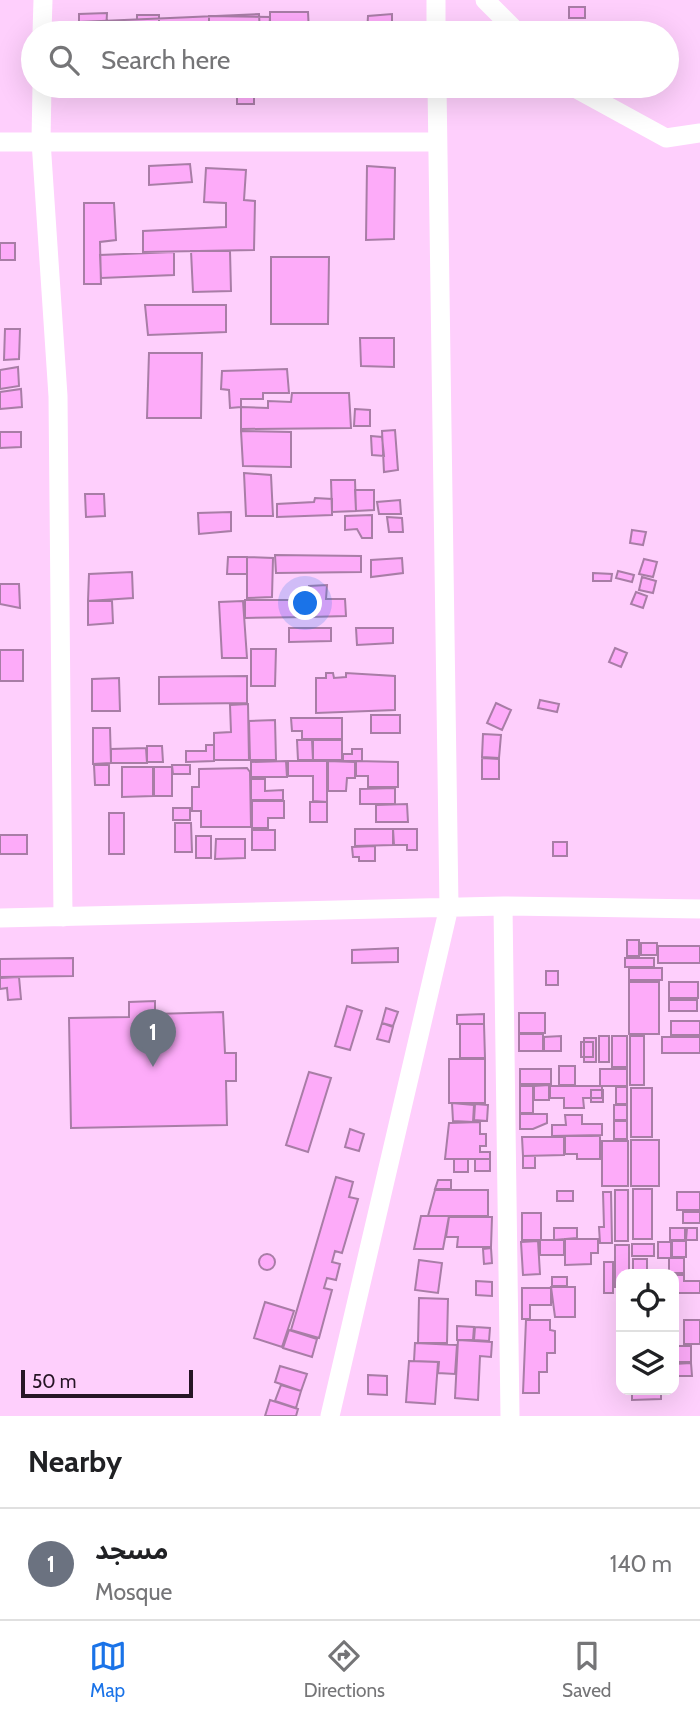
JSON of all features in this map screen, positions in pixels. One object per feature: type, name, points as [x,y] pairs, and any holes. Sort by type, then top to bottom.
[{"type":"street","points":[[42,21],[43,0]]},
{"type":"street","points":[[436,0],[436,21]]},
{"type":"street","points":[[485,0],[506,21]]},
{"type":"street","points":[[42,98],[41,141],[58,396],[63,917]]},
{"type":"street","points":[[330,1416],[449,907],[437,98]]},
{"type":"street","points":[[593,98],[666,138],[700,133]]},
{"type":"street","points":[[0,142],[437,142]]},
{"type":"street","points":[[0,918],[503,905],[700,909]]},
{"type":"street","points":[[503,905],[510,1416]]},
{"type":"building","points":[[569,7],[585,7],[585,18],[569,18]]},
{"type":"building","points":[[270,12],[308,12],[308,21],[270,21]]},
{"type":"building","points":[[107,13],[107,21],[79,21],[79,14]]},
{"type":"building","points":[[259,14],[259,21],[101,21]]},
{"type":"building","points":[[392,14],[392,21],[368,21],[368,16]]},
{"type":"building","points":[[137,15],[159,15],[159,21],[137,21]]},
{"type":"building","points":[[209,16],[270,17],[270,21],[209,21]]},
{"type":"building","points":[[237,98],[254,98],[254,104],[237,104]]},
{"type":"building","points":[[190,164],[192,182],[149,185],[149,166]]},
{"type":"building","points":[[367,166],[395,168],[394,239],[366,240]]},
{"type":"building","points":[[206,168],[246,170],[244,200],[255,201],[254,250],[143,252],[143,231],[226,227],[226,203],[204,202]]},
{"type":"building","points":[[84,203],[114,203],[116,240],[100,242],[101,284],[84,284]]},
{"type":"building","points":[[0,243],[15,243],[15,260],[0,260]]},
{"type":"building","points":[[191,251],[230,251],[231,291],[193,292]]},
{"type":"building","points":[[174,252],[174,275],[101,278],[100,255]]},
{"type":"building","points":[[271,257],[329,257],[328,324],[271,324]]},
{"type":"building","points":[[145,305],[226,305],[226,332],[148,335]]},
{"type":"building","points":[[5,329],[20,329],[19,359],[4,360]]},
{"type":"building","points":[[360,338],[394,338],[394,367],[361,366]]},
{"type":"building","points":[[149,353],[202,353],[201,418],[147,418]]},
{"type":"building","points":[[18,367],[19,386],[0,389],[0,370]]},
{"type":"building","points":[[287,369],[289,393],[263,393],[263,399],[241,399],[241,407],[230,408],[229,390],[221,389],[222,371]]},
{"type":"building","points":[[21,389],[22,407],[0,409],[0,392]]},
{"type":"building","points":[[292,393],[349,393],[351,428],[241,429],[241,407],[268,408],[268,401],[291,402]]},
{"type":"building","points":[[355,409],[370,410],[370,426],[354,426]]},
{"type":"building","points":[[395,430],[398,470],[384,472],[382,431]]},
{"type":"building","points":[[241,431],[291,432],[291,467],[243,466]]},
{"type":"building","points":[[0,432],[21,432],[21,447],[0,448]]},
{"type":"building","points":[[371,436],[382,437],[384,456],[372,455]]},
{"type":"building","points":[[244,473],[271,475],[273,516],[246,516]]},
{"type":"building","points":[[331,480],[355,480],[356,511],[332,512]]},
{"type":"building","points":[[355,490],[374,490],[374,510],[356,511]]},
{"type":"building","points":[[85,494],[104,494],[105,516],[86,517]]},
{"type":"building","points":[[315,498],[332,499],[332,515],[277,517],[277,504],[314,502]]},
{"type":"building","points":[[400,500],[401,514],[379,514],[377,502]]},
{"type":"building","points":[[231,512],[231,531],[199,534],[198,513]]},
{"type":"building","points":[[372,515],[372,538],[362,538],[357,529],[345,530],[345,516]]},
{"type":"building","points":[[387,517],[402,518],[403,532],[389,532]]},
{"type":"building","points":[[632,530],[646,532],[643,545],[630,543]]},
{"type":"building","points":[[275,555],[361,556],[361,572],[276,573]]},
{"type":"building","points":[[228,557],[247,557],[247,574],[227,574]]},
{"type":"building","points":[[247,557],[273,558],[272,597],[247,598]]},
{"type":"building","points":[[402,558],[403,573],[371,577],[371,560]]},
{"type":"building","points":[[644,559],[657,562],[653,577],[639,574]]},
{"type":"building","points":[[618,571],[634,575],[632,582],[616,578]]},
{"type":"building","points":[[132,572],[133,598],[88,601],[89,574]]},
{"type":"building","points":[[593,573],[612,574],[611,581],[593,581]]},
{"type":"building","points":[[642,577],[656,581],[653,593],[639,590]]},
{"type":"building","points":[[0,584],[19,584],[20,608],[0,604]]},
{"type":"building","points":[[327,585],[326,599],[345,599],[346,616],[310,617],[309,586]]},
{"type":"building","points":[[636,592],[647,596],[643,608],[631,604]]},
{"type":"building","points":[[245,600],[307,600],[307,617],[245,618]]},
{"type":"building","points":[[88,601],[112,601],[113,623],[88,625]]},
{"type":"building","points":[[243,601],[247,658],[222,658],[219,602]]},
{"type":"building","points":[[289,628],[331,628],[331,641],[289,642]]},
{"type":"building","points":[[356,628],[393,628],[393,643],[357,645]]},
{"type":"building","points":[[615,648],[627,653],[621,667],[609,662]]},
{"type":"building","points":[[251,649],[276,649],[275,686],[251,686]]},
{"type":"building","points":[[0,650],[23,650],[23,681],[0,681]]},
{"type":"building","points":[[326,673],[333,673],[334,678],[346,677],[346,673],[395,676],[395,710],[316,713],[316,678],[326,678]]},
{"type":"building","points":[[247,676],[247,703],[159,704],[159,677]]},
{"type":"building","points":[[119,678],[120,711],[92,711],[92,679]]},
{"type":"building","points":[[540,700],[559,704],[557,712],[538,708]]},
{"type":"building","points":[[496,703],[511,710],[502,730],[487,723]]},
{"type":"building","points":[[248,704],[249,760],[214,760],[214,733],[231,732],[230,705]]},
{"type":"building","points":[[371,715],[400,715],[400,733],[371,733]]},
{"type":"building","points":[[291,718],[342,718],[342,739],[302,739],[302,731],[292,731]]},
{"type":"building","points":[[275,720],[276,760],[250,760],[249,721]]},
{"type":"building","points":[[93,728],[110,728],[111,763],[93,764]]},
{"type":"building","points":[[483,734],[501,735],[499,758],[482,757]]},
{"type":"building","points":[[297,740],[312,740],[313,760],[298,760]]},
{"type":"building","points":[[313,740],[342,740],[342,760],[313,760]]},
{"type":"building","points":[[206,745],[214,745],[214,761],[186,762],[186,751],[206,751]]},
{"type":"building","points":[[147,746],[162,746],[163,762],[147,762]]},
{"type":"building","points":[[146,748],[147,763],[111,763],[111,749]]},
{"type":"building","points":[[352,749],[362,749],[362,761],[343,761],[343,754],[352,754]]},
{"type":"building","points":[[482,758],[499,759],[499,779],[482,779]]},
{"type":"building","points":[[286,761],[287,777],[251,777],[251,762]]},
{"type":"building","points":[[288,761],[327,761],[327,802],[313,801],[313,776],[288,776]]},
{"type":"building","points":[[328,761],[355,762],[355,778],[347,778],[346,791],[328,791]]},
{"type":"building","points":[[356,761],[398,762],[398,787],[368,787],[368,776],[356,776]]},
{"type":"building","points":[[94,765],[109,765],[109,785],[95,785]]},
{"type":"building","points":[[172,765],[190,765],[190,774],[173,774]]},
{"type":"building","points":[[122,767],[153,767],[153,796],[122,797]]},
{"type":"building","points":[[154,767],[172,767],[172,796],[154,796]]},
{"type":"building","points":[[247,768],[250,772],[251,827],[201,827],[201,811],[192,811],[192,787],[199,787],[199,769]]},
{"type":"building","points":[[251,779],[265,779],[265,791],[283,790],[283,800],[251,800]]},
{"type":"building","points":[[395,788],[395,804],[360,804],[360,789]]},
{"type":"building","points":[[252,801],[284,801],[284,818],[268,818],[268,828],[252,828]]},
{"type":"building","points":[[310,802],[327,802],[327,822],[310,822]]},
{"type":"building","points":[[407,804],[408,822],[376,822],[376,805]]},
{"type":"building","points":[[173,808],[190,808],[190,820],[173,820]]},
{"type":"building","points":[[109,813],[124,813],[124,854],[109,854]]},
{"type":"building","points":[[175,823],[191,823],[192,852],[175,852]]},
{"type":"building","points":[[355,829],[393,829],[393,845],[355,846]]},
{"type":"building","points":[[393,829],[417,829],[417,850],[407,850],[407,845],[394,845]]},
{"type":"building","points":[[252,830],[275,830],[275,850],[252,850]]},
{"type":"building","points":[[0,835],[27,835],[27,854],[0,854]]},
{"type":"building","points":[[196,836],[211,836],[211,858],[196,858]]},
{"type":"building","points":[[216,839],[245,839],[245,858],[215,859]]},
{"type":"building","points":[[553,842],[567,842],[567,856],[553,856]]},
{"type":"building","points":[[375,846],[375,861],[359,861],[359,857],[353,857],[352,847]]},
{"type":"building","points":[[627,940],[639,940],[639,956],[627,956]]},
{"type":"building","points":[[641,943],[657,943],[657,955],[641,955]]},
{"type":"building","points":[[658,946],[700,946],[700,963],[658,963]]},
{"type":"building","points":[[398,948],[398,962],[352,963],[352,950]]},
{"type":"building","points":[[73,958],[73,976],[0,977],[0,959]]},
{"type":"building","points":[[625,958],[654,958],[654,967],[625,967]]},
{"type":"building","points":[[629,968],[662,968],[662,980],[629,980]]},
{"type":"building","points":[[546,971],[558,971],[558,985],[546,985]]},
{"type":"building","points":[[19,977],[21,999],[8,1000],[7,988],[0,989],[0,978]]},
{"type":"building","points":[[629,982],[659,982],[659,1034],[629,1034]]},
{"type":"building","points":[[669,982],[698,982],[698,998],[669,998]]},
{"type":"building","points":[[669,1000],[697,1000],[697,1011],[669,1011]]},
{"type":"building","points":[[155,1001],[155,1014],[223,1012],[225,1053],[236,1053],[236,1081],[226,1081],[227,1125],[71,1128],[69,1018],[129,1017],[129,1002]]},
{"type":"building","points":[[347,1006],[362,1011],[350,1050],[335,1046]]},
{"type":"building","points":[[386,1008],[398,1012],[393,1026],[382,1023]]},
{"type":"building","points":[[519,1013],[545,1013],[545,1033],[519,1033]]},
{"type":"building","points":[[484,1014],[484,1024],[457,1024],[457,1015]]},
{"type":"building","points":[[671,1021],[700,1021],[700,1035],[671,1035]]},
{"type":"building","points":[[382,1023],[393,1027],[389,1042],[377,1039]]},
{"type":"building","points":[[460,1024],[484,1024],[485,1058],[460,1058]]},
{"type":"building","points":[[519,1034],[543,1034],[543,1051],[519,1051]]},
{"type":"building","points":[[561,1036],[561,1051],[544,1051],[544,1037]]},
{"type":"building","points":[[599,1036],[609,1036],[609,1062],[599,1062]]},
{"type":"building","points":[[612,1036],[627,1036],[627,1067],[612,1067]]},
{"type":"building","points":[[630,1036],[644,1036],[644,1085],[630,1085]]},
{"type":"building","points":[[662,1037],[700,1037],[700,1053],[662,1053]]},
{"type":"building","points":[[584,1038],[596,1038],[596,1062],[584,1062]]},
{"type":"building","points":[[581,1042],[593,1042],[593,1057],[581,1057]]},
{"type":"building","points":[[449,1059],[485,1059],[485,1103],[449,1103]]},
{"type":"building","points":[[559,1066],[575,1066],[575,1085],[559,1085]]},
{"type":"building","points":[[520,1069],[551,1069],[551,1084],[520,1084]]},
{"type":"building","points":[[600,1069],[627,1069],[627,1086],[600,1086]]},
{"type":"building","points":[[309,1072],[331,1078],[308,1152],[286,1145]]},
{"type":"building","points":[[549,1085],[549,1100],[534,1100],[534,1086]]},
{"type":"building","points":[[520,1086],[533,1086],[533,1113],[520,1113]]},
{"type":"building","points":[[550,1086],[602,1086],[602,1098],[583,1098],[584,1108],[564,1108],[564,1098],[550,1098]]},
{"type":"building","points":[[616,1087],[627,1087],[627,1104],[616,1104]]},
{"type":"building","points":[[631,1088],[652,1088],[652,1137],[631,1137]]},
{"type":"building","points":[[591,1090],[603,1090],[603,1102],[591,1102]]},
{"type":"building","points":[[452,1103],[474,1105],[473,1122],[453,1121]]},
{"type":"building","points":[[475,1104],[488,1105],[487,1121],[474,1120]]},
{"type":"building","points":[[614,1105],[627,1105],[627,1120],[614,1120]]},
{"type":"building","points":[[520,1114],[547,1114],[547,1123],[533,1129],[520,1129]]},
{"type":"building","points":[[565,1115],[582,1115],[582,1124],[602,1124],[602,1135],[552,1136],[552,1125],[566,1125]]},
{"type":"building","points":[[614,1121],[627,1121],[627,1139],[614,1139]]},
{"type":"building","points":[[480,1122],[480,1134],[486,1134],[486,1146],[480,1146],[480,1152],[490,1152],[490,1159],[445,1159],[449,1123]]},
{"type":"building","points":[[350,1129],[364,1134],[359,1151],[345,1147]]},
{"type":"building","points":[[565,1136],[600,1136],[600,1159],[577,1159],[577,1154],[565,1154]]},
{"type":"building","points":[[522,1137],[564,1137],[564,1155],[523,1156]]},
{"type":"building","points":[[631,1140],[659,1140],[659,1186],[631,1186]]},
{"type":"building","points":[[602,1141],[628,1141],[628,1186],[602,1186]]},
{"type":"building","points":[[523,1156],[535,1156],[535,1168],[523,1168]]},
{"type":"building","points":[[454,1159],[468,1159],[468,1172],[454,1172]]},
{"type":"building","points":[[475,1159],[490,1159],[490,1171],[475,1171]]},
{"type":"building","points":[[336,1177],[353,1182],[349,1197],[358,1199],[342,1253],[335,1251],[332,1262],[340,1264],[336,1280],[327,1278],[324,1288],[332,1290],[319,1338],[291,1330]]},
{"type":"building","points":[[438,1180],[451,1180],[451,1189],[435,1189]]},
{"type":"building","points":[[633,1189],[652,1189],[652,1239],[633,1239]]},
{"type":"building","points":[[435,1190],[488,1190],[488,1216],[428,1216]]},
{"type":"building","points":[[615,1190],[628,1190],[628,1241],[615,1241]]},
{"type":"building","points":[[557,1191],[573,1191],[573,1201],[557,1201]]},
{"type":"building","points":[[603,1192],[611,1192],[612,1243],[600,1243],[599,1227],[604,1227]]},
{"type":"building","points":[[677,1192],[700,1192],[700,1210],[677,1210]]},
{"type":"building","points":[[683,1212],[700,1212],[700,1223],[683,1223]]},
{"type":"building","points":[[522,1213],[541,1213],[541,1240],[522,1240]]},
{"type":"building","points":[[421,1216],[449,1216],[443,1249],[414,1249]]},
{"type":"building","points":[[449,1217],[492,1217],[491,1247],[457,1247],[458,1237],[446,1237]]},
{"type":"building","points":[[554,1228],[577,1228],[577,1238],[554,1240]]},
{"type":"building","points":[[670,1228],[685,1228],[685,1240],[670,1240]]},
{"type":"building","points":[[687,1228],[697,1228],[697,1240],[686,1240]]},
{"type":"building","points":[[565,1239],[598,1239],[598,1253],[591,1253],[591,1264],[565,1265]]},
{"type":"building","points":[[540,1240],[564,1240],[564,1255],[540,1255]]},
{"type":"building","points":[[538,1241],[540,1274],[523,1275],[521,1242]]},
{"type":"building","points":[[672,1241],[686,1241],[686,1257],[672,1257]]},
{"type":"building","points":[[658,1242],[671,1242],[671,1258],[658,1258]]},
{"type":"building","points":[[632,1244],[654,1244],[654,1256],[632,1256]]},
{"type":"building","points":[[615,1245],[629,1245],[629,1269],[616,1269],[615,1287]]},
{"type":"building","points":[[491,1248],[492,1263],[484,1264],[483,1249]]},
{"type":"building","points":[[267,1254],[275,1262],[267,1270],[259,1262]]},
{"type":"building","points":[[669,1258],[684,1258],[684,1273],[679,1273],[679,1269],[669,1269]]},
{"type":"building","points":[[633,1259],[647,1259],[647,1269],[633,1269]]},
{"type":"building","points":[[419,1260],[442,1263],[438,1293],[415,1290]]},
{"type":"building","points":[[604,1262],[613,1262],[613,1293],[604,1293]]},
{"type":"building","points":[[679,1275],[684,1275],[684,1281],[700,1281],[700,1293],[679,1293]]},
{"type":"building","points":[[552,1277],[567,1277],[567,1286],[552,1286]]},
{"type":"building","points":[[476,1281],[492,1282],[492,1296],[476,1295]]},
{"type":"building","points":[[551,1287],[575,1287],[575,1317],[555,1317]]},
{"type":"building","points":[[522,1288],[551,1288],[551,1305],[530,1305],[530,1319],[522,1319]]},
{"type":"building","points":[[419,1298],[448,1299],[447,1343],[418,1343]]},
{"type":"building","points":[[265,1302],[294,1311],[282,1347],[254,1338]]},
{"type":"building","points":[[526,1320],[550,1320],[550,1330],[555,1331],[555,1353],[547,1353],[547,1372],[539,1372],[539,1393],[523,1393]]},
{"type":"building","points":[[684,1320],[700,1320],[700,1344],[684,1344]]},
{"type":"building","points":[[457,1326],[474,1327],[473,1340],[457,1340]]},
{"type":"building","points":[[475,1327],[490,1328],[489,1341],[474,1340]]},
{"type":"building","points":[[289,1330],[317,1339],[312,1357],[283,1348]]},
{"type":"building","points":[[458,1340],[492,1342],[491,1357],[480,1356],[478,1400],[455,1398]]},
{"type":"building","points":[[415,1343],[457,1345],[455,1374],[438,1373],[439,1362],[414,1361]]},
{"type":"building","points":[[679,1346],[691,1346],[691,1362],[679,1362]]},
{"type":"building","points":[[409,1361],[438,1362],[435,1404],[406,1402]]},
{"type":"building","points":[[691,1363],[692,1376],[679,1376],[679,1364]]},
{"type":"building","points":[[280,1366],[307,1374],[301,1391],[275,1382]]},
{"type":"building","points":[[368,1375],[387,1376],[387,1395],[368,1394]]},
{"type":"building","points":[[281,1385],[301,1391],[296,1408],[275,1401]]},
{"type":"building","points":[[632,1395],[661,1395],[661,1399],[632,1400]]},
{"type":"building","points":[[270,1400],[298,1409],[296,1416],[265,1416]]},
{"type":"place","name":"مسجد","points":[[153,1067]]}]
